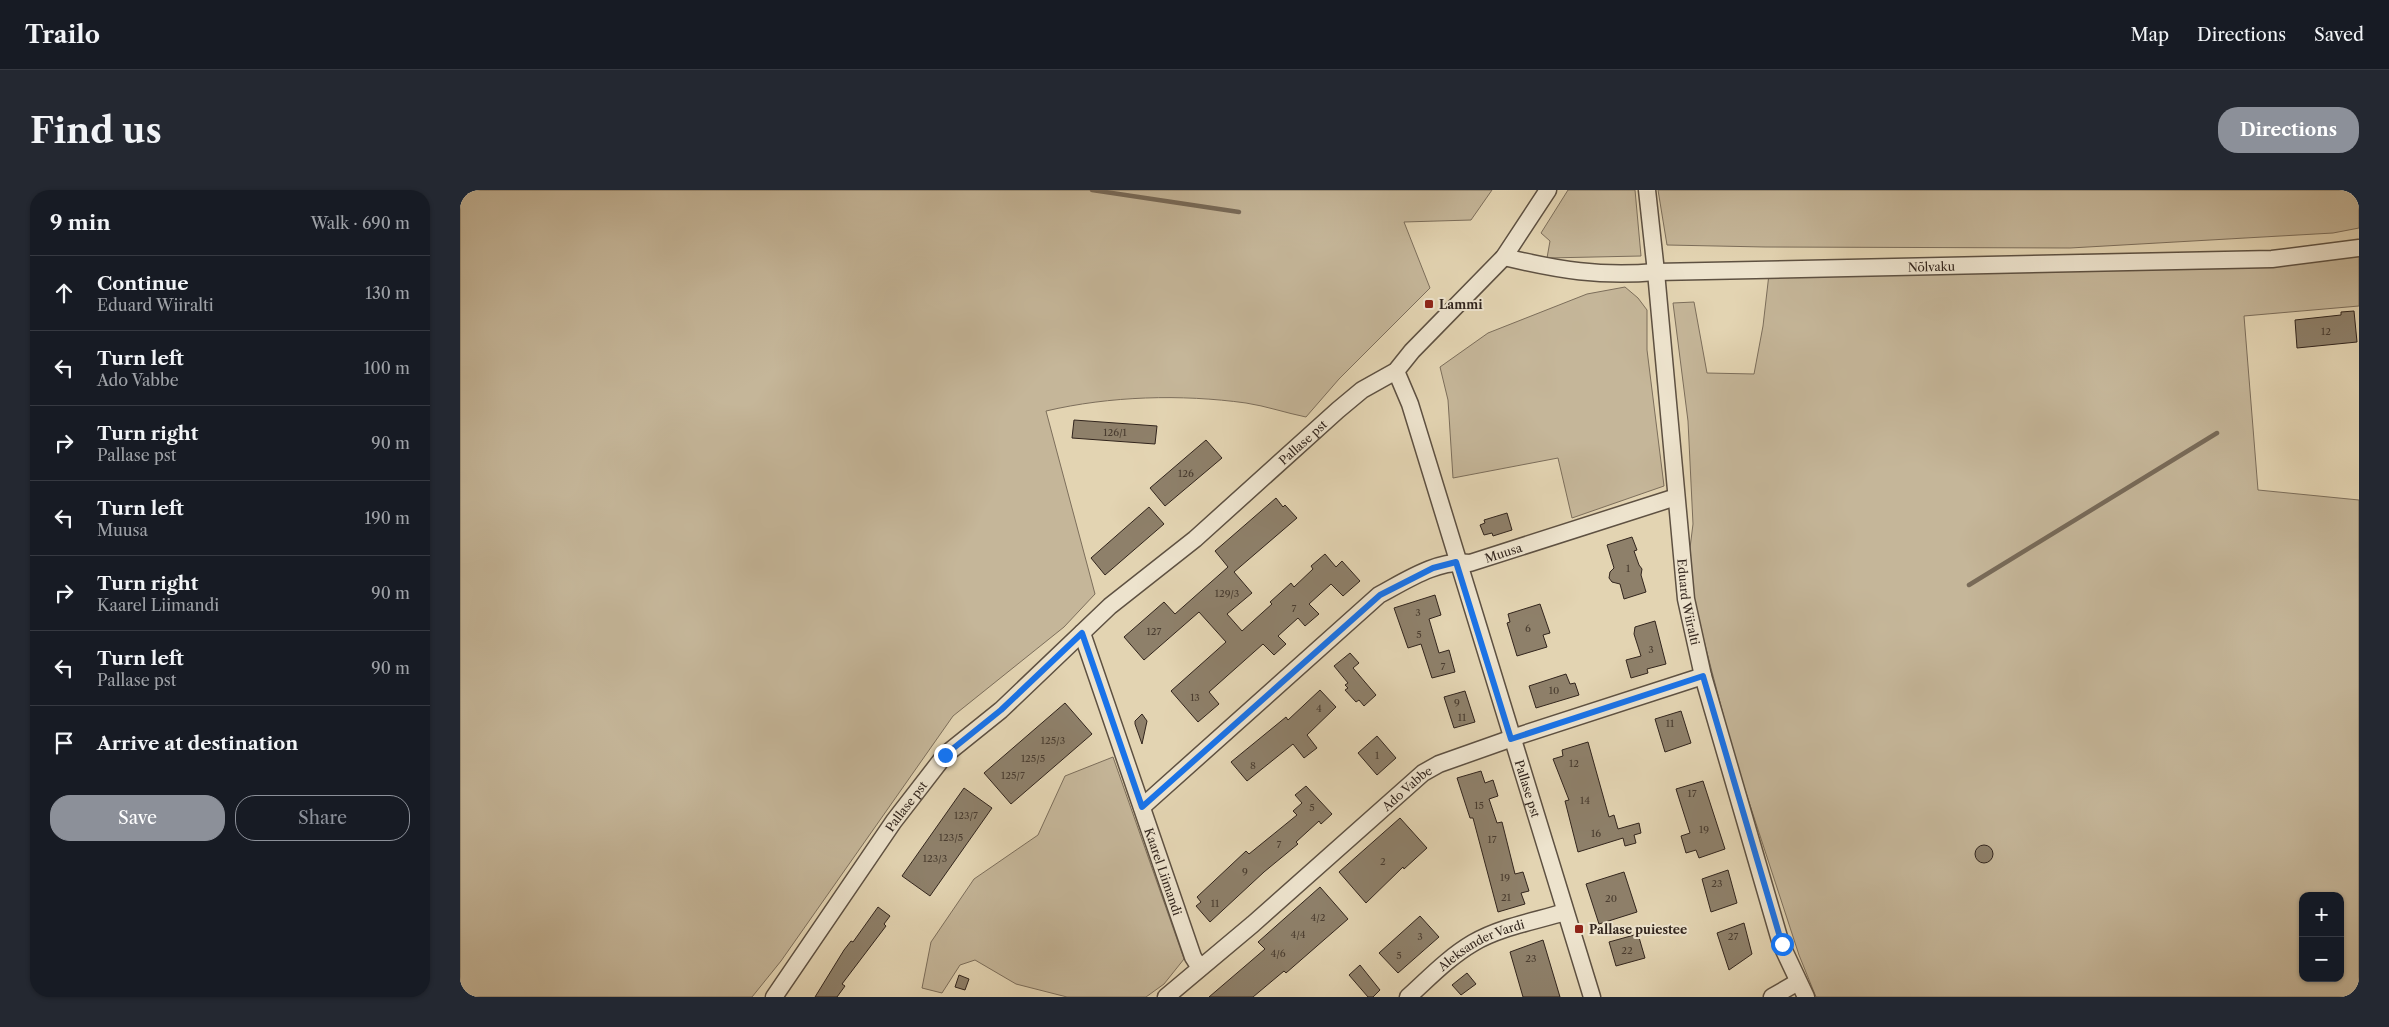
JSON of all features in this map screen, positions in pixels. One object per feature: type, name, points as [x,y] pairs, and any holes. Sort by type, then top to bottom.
[{"type":"street","points":[[1396,371],[1412,351],[1504,257],[1548,190]]},
{"type":"street","name":"Eduard Wiiralti","points":[[1647,190],[1686,598],[1703,676],[1782,944],[1806,997]]},
{"type":"street","name":"Nõlvaku","points":[[1504,257],[1556,269],[1625,274],[2262,259],[2359,248]]},
{"type":"street","name":"Pallase pst","points":[[774,997],[894,822],[945,755],[1001,710],[1110,606],[1195,539],[1338,410],[1362,390],[1396,371],[1410,404],[1456,562],[1592,997]]},
{"type":"street","name":"Muusa","points":[[1142,807],[1380,595],[1426,572],[1456,562],[1470,564],[1676,497]]},
{"type":"street","name":"Kaarel Liimandi","points":[[1082,633],[1193,956],[1200,968]]},
{"type":"street","name":"Ado Vabbe","points":[[1166,997],[1253,924],[1422,773],[1439,764],[1511,739],[1703,676]]},
{"type":"street","name":"Aleksander Vardi","points":[[1408,997],[1451,958],[1474,942],[1565,912]]},
{"type":"street","points":[[1772,997],[1798,982]]},
{"type":"shaded area","points":[[460,190],[1492,190],[1471,220],[1404,222],[1430,288],[1339,379],[1306,417],[1246,403],[1196,398],[1146,398],[1095,402],[1046,411],[1095,594],[1064,627],[953,716],[781,961],[752,997],[460,997]]},
{"type":"shaded area","points":[[1568,190],[1635,190],[1641,256],[1547,258],[1550,241],[1541,233]]},
{"type":"shaded area","points":[[1658,190],[2359,190],[2359,228],[2333,233],[2070,248],[1667,245]]},
{"type":"shaded area","points":[[2359,248],[2359,306],[2244,316],[2258,490],[2359,500],[2359,997],[1816,997],[1799,955],[1734,756],[1693,599],[1690,548],[1693,524],[1688,421],[1673,303],[1694,302],[1707,373],[1754,374],[1763,326],[1769,274]]},
{"type":"shaded area","points":[[1625,287],[1638,298],[1647,310],[1647,350],[1664,486],[1572,518],[1558,458],[1453,478],[1448,400],[1440,367],[1488,333],[1587,294]]},
{"type":"shaded area","points":[[1113,757],[1184,959],[1164,984],[1146,997],[1067,997],[1016,984],[975,960],[960,965],[942,993],[922,988],[931,942],[974,879],[1038,835],[1065,776]]},
{"type":"building","points":[[2354,311],[2357,342],[2297,348],[2295,320],[2341,315],[2341,312]]},
{"type":"building","points":[[1074,420],[1157,426],[1155,444],[1072,438]]},
{"type":"building","points":[[1206,440],[1222,458],[1165,506],[1150,488]]},
{"type":"building","points":[[1276,498],[1283,507],[1285,505],[1297,518],[1234,572],[1252,593],[1227,614],[1242,631],[1272,604],[1270,602],[1291,583],[1294,587],[1313,569],[1311,566],[1325,554],[1336,567],[1342,561],[1360,581],[1343,596],[1331,584],[1309,604],[1319,614],[1305,626],[1298,618],[1278,636],[1286,644],[1274,655],[1263,644],[1209,692],[1219,704],[1198,722],[1171,691],[1226,642],[1199,612],[1144,660],[1124,637],[1164,602],[1175,614],[1228,567],[1215,551]]},
{"type":"building","points":[[1149,507],[1164,524],[1105,575],[1091,558]]},
{"type":"building","points":[[1507,513],[1512,530],[1493,536],[1492,533],[1484,535],[1480,525],[1485,523],[1484,520]]},
{"type":"building","points":[[1632,537],[1637,550],[1634,551],[1642,569],[1641,575],[1646,592],[1624,599],[1620,584],[1612,582],[1609,578],[1610,572],[1614,568],[1607,545]]},
{"type":"building","points":[[1435,595],[1441,615],[1429,619],[1439,653],[1449,650],[1455,672],[1432,678],[1421,644],[1408,648],[1394,608]]},
{"type":"building","points":[[1540,604],[1550,633],[1543,635],[1547,647],[1517,656],[1507,623],[1510,622],[1508,614]]},
{"type":"building","points":[[1655,621],[1666,664],[1647,669],[1648,673],[1631,678],[1626,660],[1641,656],[1634,634],[1635,627]]},
{"type":"building","points":[[1350,653],[1359,663],[1353,668],[1376,695],[1364,706],[1359,700],[1356,702],[1345,690],[1348,688],[1345,685],[1348,683],[1334,666]]},
{"type":"building","points":[[1566,674],[1570,684],[1575,683],[1579,695],[1536,708],[1529,686]]},
{"type":"building","points":[[1320,690],[1336,707],[1307,735],[1317,748],[1304,758],[1293,744],[1247,781],[1231,762],[1286,717],[1288,720]]},
{"type":"building","points":[[1465,691],[1475,722],[1454,728],[1444,697]]},
{"type":"building","points":[[1065,703],[1092,734],[1011,804],[984,773]]},
{"type":"building","points":[[1681,711],[1691,743],[1665,752],[1655,719]]},
{"type":"building","points":[[1142,714],[1147,721],[1142,744],[1135,721]]},
{"type":"building","points":[[1377,736],[1396,758],[1377,775],[1358,753]]},
{"type":"building","points":[[1588,742],[1609,817],[1614,815],[1618,829],[1639,823],[1641,833],[1634,835],[1636,843],[1625,846],[1623,838],[1578,852],[1565,801],[1569,800],[1553,759],[1563,756],[1562,750]]},
{"type":"building","points":[[1481,771],[1485,783],[1493,780],[1498,796],[1489,799],[1497,823],[1502,822],[1515,874],[1523,872],[1529,891],[1521,893],[1525,904],[1498,912],[1473,818],[1470,818],[1457,778]]},
{"type":"building","points":[[1703,781],[1725,849],[1699,858],[1696,850],[1686,853],[1681,836],[1690,833],[1676,789]]},
{"type":"building","points":[[1306,786],[1332,814],[1321,824],[1319,821],[1296,842],[1298,844],[1264,872],[1210,922],[1196,906],[1201,902],[1197,897],[1246,851],[1249,854],[1297,815],[1293,811],[1302,803],[1295,795]]},
{"type":"building","points":[[964,788],[992,808],[930,896],[902,876]]},
{"type":"building","points":[[1400,818],[1427,848],[1404,869],[1403,867],[1366,903],[1339,872]]},
{"type":"building","points":[[1984,845],[1990,848],[1993,854],[1990,860],[1984,863],[1978,860],[1975,854],[1978,848]]},
{"type":"building","points":[[1728,870],[1737,903],[1711,912],[1702,879]]},
{"type":"building","points":[[1624,872],[1637,912],[1599,924],[1586,884]]},
{"type":"building","points":[[1320,887],[1348,919],[1286,973],[1284,971],[1253,997],[1209,997],[1265,949],[1258,942]]},
{"type":"building","points":[[878,907],[890,916],[884,924],[886,926],[842,984],[845,986],[837,997],[815,997],[844,950],[851,941],[853,942]]},
{"type":"building","points":[[1420,916],[1439,937],[1398,973],[1379,953]]},
{"type":"building","points":[[1744,923],[1752,954],[1729,970],[1717,933]]},
{"type":"building","points":[[1638,934],[1645,958],[1616,966],[1609,942]]},
{"type":"building","points":[[1543,940],[1560,997],[1523,997],[1510,952]]},
{"type":"building","points":[[1360,965],[1380,990],[1373,997],[1368,997],[1349,975]]},
{"type":"building","points":[[1467,973],[1476,984],[1461,995],[1452,985]]},
{"type":"building","points":[[959,975],[969,979],[965,990],[955,987]]},
{"type":"waterway","points":[[1092,190],[1239,212]]},
{"type":"waterway","points":[[1969,585],[2217,433]]},
{"type":"place","name":"Lammi","points":[[1429,304]]},
{"type":"place","name":"Pallase puiestee","points":[[1579,929]]},
{"type":"route","points":[[945,755],[1001,710],[1082,633],[1142,807],[1380,595],[1433,568],[1456,562],[1511,739],[1703,676],[1782,944]]}]
